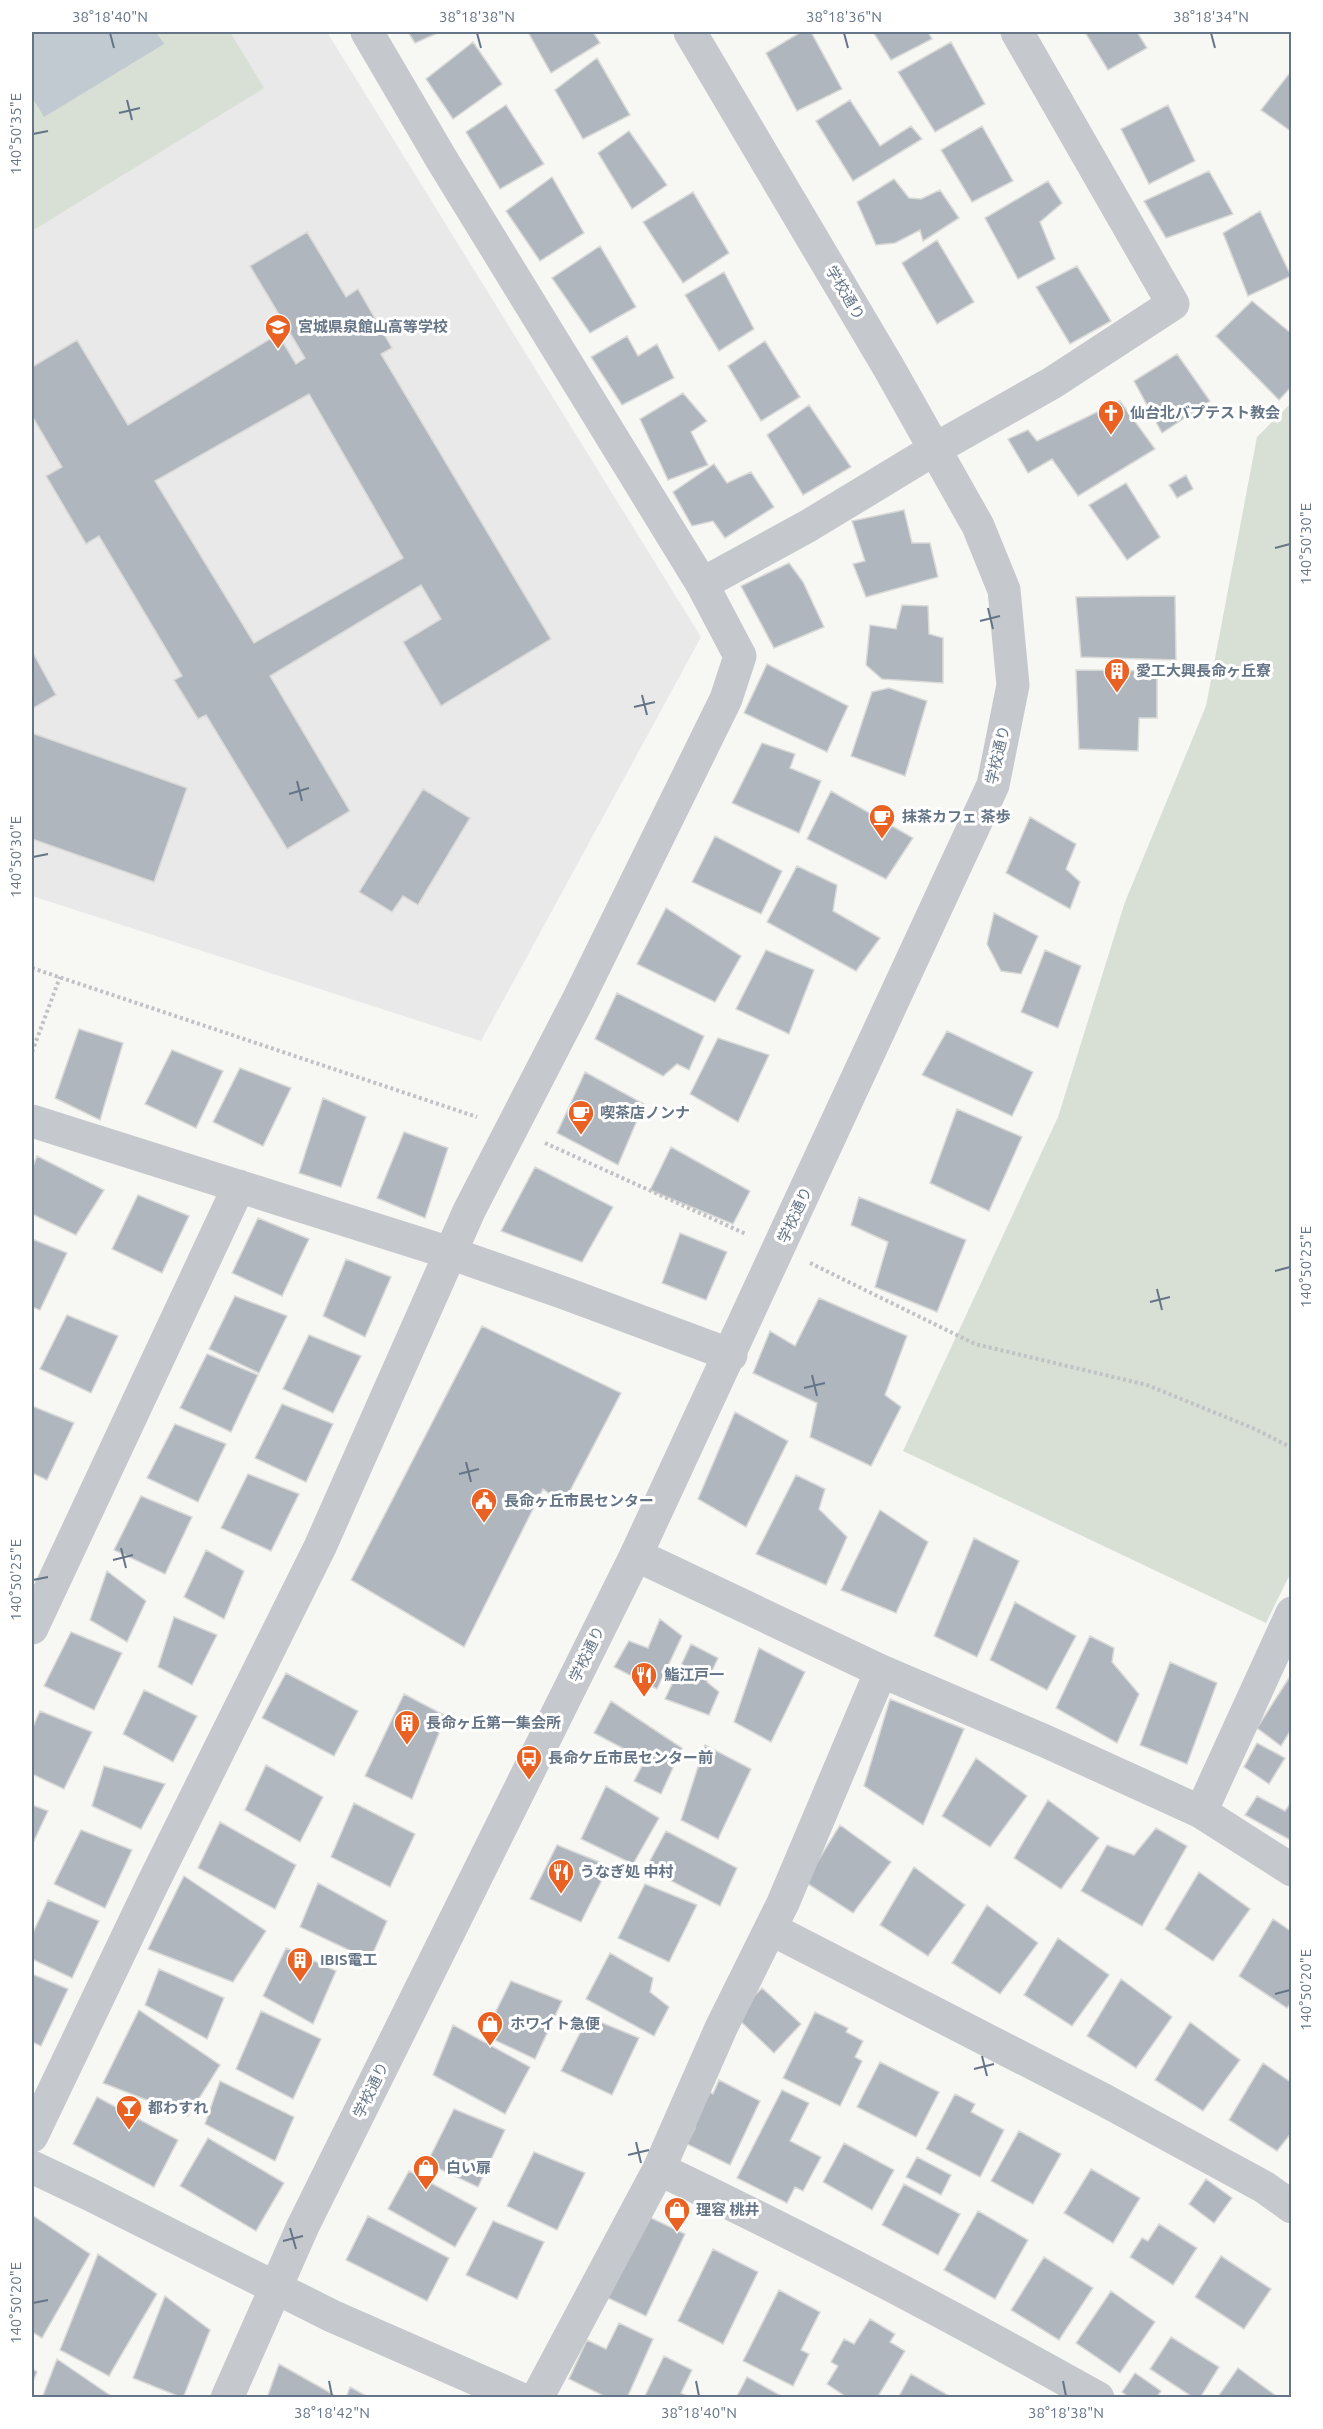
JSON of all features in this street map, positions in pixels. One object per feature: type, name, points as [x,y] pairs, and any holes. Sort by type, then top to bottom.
[{"type":"street","points":[[32,2136],[158,1874],[320,1547],[469,1211],[579,1000],[726,699],[741,656],[702,584],[442,160],[367,32]]},
{"type":"street","name":"学校通り","points":[[227,2397],[303,2226],[636,1555],[780,1249],[993,785],[1013,685],[1004,590],[978,526],[889,368],[690,32]]},
{"type":"street","points":[[702,584],[808,526],[935,449],[1052,383],[1173,304],[1017,32]]},
{"type":"street","points":[[32,1121],[450,1253],[731,1355]]},
{"type":"street","points":[[32,1628],[238,1186]]},
{"type":"street","points":[[636,1555],[881,1671],[1045,1741],[1201,1812],[1292,1870]]},
{"type":"street","points":[[1201,1812],[1292,1613]]},
{"type":"street","points":[[537,2397],[659,2169],[721,2028],[771,1929],[881,1671]]},
{"type":"street","points":[[771,1929],[1104,2100],[1264,2187],[1292,2206]]},
{"type":"street","points":[[32,2167],[353,2325],[519,2397]]},
{"type":"street","points":[[659,2169],[926,2301],[1098,2397]]},
{"type":"path","points":[[32,968],[512,1128],[780,1249],[975,1344],[1147,1385],[1255,1429],[1292,1448]]},
{"type":"path","points":[[32,1052],[60,977]]},
{"type":"shaded area","name":"宮城県泉館山高等学校","points":[[32,32],[327,32],[701,637],[481,1041],[32,896]]},
{"type":"shaded area","points":[[32,32],[230,32],[264,88],[32,231]]},
{"type":"shaded area","points":[[32,32],[156,32],[164,44],[44,117],[32,97]]},
{"type":"shaded area","points":[[1291,403],[1292,1570],[1266,1623],[903,1451],[1058,1117],[1125,902],[1206,706],[1257,437]]},
{"type":"building","points":[[408,32],[440,32],[415,43]]},
{"type":"building","points":[[528,32],[593,32],[600,43],[551,73]]},
{"type":"building","points":[[801,32],[811,32],[842,89],[797,111],[766,53]]},
{"type":"building","points":[[873,32],[928,32],[932,39],[891,60]]},
{"type":"building","points":[[1085,32],[1137,32],[1147,48],[1108,70]]},
{"type":"building","points":[[473,42],[502,84],[453,119],[426,79]]},
{"type":"building","points":[[951,42],[985,104],[935,132],[898,72]]},
{"type":"building","points":[[597,58],[630,115],[583,139],[555,90]]},
{"type":"building","points":[[1292,70],[1292,132],[1261,110]]},
{"type":"building","points":[[850,100],[880,146],[911,126],[922,139],[853,181],[816,121]]},
{"type":"building","points":[[506,105],[544,164],[500,189],[466,132]]},
{"type":"building","points":[[1168,105],[1195,161],[1149,184],[1121,129]]},
{"type":"building","points":[[982,126],[1013,181],[972,202],[941,150]]},
{"type":"building","points":[[629,131],[667,185],[632,209],[598,153]]},
{"type":"building","points":[[1209,171],[1233,214],[1166,238],[1144,201]]},
{"type":"building","points":[[552,177],[584,233],[540,261],[506,211]]},
{"type":"building","points":[[894,179],[909,198],[921,199],[940,190],[959,218],[923,241],[920,230],[895,243],[876,245],[857,202]]},
{"type":"building","points":[[1048,181],[1062,203],[1040,222],[1055,259],[1018,279],[985,218]]},
{"type":"building","points":[[693,192],[729,253],[683,283],[643,222]]},
{"type":"building","points":[[1260,211],[1291,276],[1248,296],[1223,233]]},
{"type":"building","points":[[307,232],[346,297],[358,289],[392,348],[381,354],[551,639],[441,706],[403,642],[441,619],[421,585],[270,676],[350,811],[287,849],[206,715],[198,719],[174,680],[182,676],[99,536],[86,544],[46,476],[62,467],[32,416],[32,367],[77,340],[128,425],[278,334],[296,364],[305,358],[250,266]],"holes":[[[309,394],[403,558],[254,643],[155,481]]]},
{"type":"building","points":[[937,240],[974,302],[937,324],[902,263]]},
{"type":"building","points":[[600,246],[636,307],[590,333],[552,278]]},
{"type":"building","points":[[1077,266],[1111,321],[1070,344],[1036,287]]},
{"type":"building","points":[[724,272],[754,329],[719,351],[685,295]]},
{"type":"building","points":[[1252,301],[1292,334],[1292,386],[1279,400],[1216,336]]},
{"type":"building","points":[[627,336],[638,356],[657,344],[674,378],[622,405],[591,357]]},
{"type":"building","points":[[765,341],[800,397],[761,421],[728,366]]},
{"type":"building","points":[[1177,354],[1210,401],[1162,433],[1134,381]]},
{"type":"building","points":[[683,393],[707,421],[691,432],[708,465],[668,480],[640,419]]},
{"type":"building","points":[[1120,401],[1155,449],[1078,496],[1052,459],[1028,473],[1008,439],[1028,430],[1037,441]]},
{"type":"building","points":[[809,405],[851,467],[803,495],[767,435]]},
{"type":"building","points":[[714,464],[727,483],[751,472],[774,507],[725,538],[713,521],[692,526],[673,492]]},
{"type":"building","points":[[1186,475],[1193,489],[1177,498],[1169,485]]},
{"type":"building","points":[[1126,483],[1160,537],[1127,560],[1089,505]]},
{"type":"building","points":[[904,510],[912,543],[930,543],[938,577],[866,597],[853,564],[865,561],[852,521]]},
{"type":"building","points":[[789,563],[803,582],[824,627],[774,648],[741,586]]},
{"type":"building","points":[[1175,596],[1176,660],[1081,657],[1076,597]]},
{"type":"building","points":[[902,605],[928,606],[929,634],[943,638],[943,683],[882,679],[866,665],[870,625],[896,629]]},
{"type":"building","points":[[32,651],[56,695],[32,709]]},
{"type":"building","points":[[767,664],[848,706],[827,752],[744,713]]},
{"type":"building","name":"愛工大興長命ヶ丘寮","points":[[1076,670],[1157,671],[1157,718],[1139,718],[1138,751],[1079,749]]},
{"type":"building","points":[[889,688],[927,701],[905,776],[851,756],[872,692]]},
{"type":"building","points":[[32,733],[187,788],[154,882],[32,839]]},
{"type":"building","points":[[762,743],[795,754],[790,768],[821,781],[799,833],[732,803]]},
{"type":"building","points":[[423,789],[470,818],[418,905],[403,896],[392,912],[359,892]]},
{"type":"building","points":[[831,791],[913,838],[886,879],[807,839]]},
{"type":"building","points":[[1030,817],[1076,844],[1066,869],[1080,882],[1070,909],[1006,873]]},
{"type":"building","points":[[715,836],[782,871],[761,914],[692,882]]},
{"type":"building","points":[[797,866],[837,885],[833,911],[880,938],[856,971],[767,922]]},
{"type":"building","points":[[666,908],[741,956],[715,1002],[637,964]]},
{"type":"building","points":[[994,913],[1038,936],[1021,974],[1001,971],[987,944]]},
{"type":"building","points":[[766,950],[814,970],[789,1034],[736,1009]]},
{"type":"building","points":[[1045,950],[1081,966],[1058,1028],[1021,1012]]},
{"type":"building","points":[[617,993],[704,1036],[689,1070],[677,1064],[663,1076],[595,1039]]},
{"type":"building","points":[[79,1029],[123,1043],[100,1120],[55,1098]]},
{"type":"building","points":[[947,1031],[1033,1072],[1012,1116],[922,1075]]},
{"type":"building","points":[[718,1038],[769,1055],[738,1122],[690,1094]]},
{"type":"building","points":[[172,1050],[223,1071],[196,1128],[145,1104]]},
{"type":"building","points":[[240,1068],[291,1088],[263,1146],[213,1122]]},
{"type":"building","points":[[585,1072],[644,1104],[618,1165],[557,1133]]},
{"type":"building","points":[[323,1098],[366,1117],[341,1187],[299,1173]]},
{"type":"building","points":[[957,1109],[1022,1137],[989,1211],[930,1183]]},
{"type":"building","points":[[404,1132],[448,1148],[425,1218],[377,1198]]},
{"type":"building","points":[[671,1147],[750,1191],[733,1224],[650,1190]]},
{"type":"building","points":[[37,1156],[104,1190],[76,1235],[32,1214],[32,1169]]},
{"type":"building","points":[[535,1167],[613,1207],[582,1262],[501,1231]]},
{"type":"building","points":[[138,1195],[189,1216],[162,1273],[112,1249]]},
{"type":"building","points":[[859,1197],[966,1240],[937,1312],[875,1287],[888,1242],[851,1225]]},
{"type":"building","points":[[258,1218],[309,1239],[282,1296],[232,1273]]},
{"type":"building","points":[[680,1233],[727,1252],[706,1300],[662,1283]]},
{"type":"building","points":[[32,1239],[67,1253],[40,1310],[32,1307]]},
{"type":"building","points":[[346,1259],[391,1277],[365,1337],[323,1316]]},
{"type":"building","points":[[235,1296],[287,1316],[259,1373],[209,1349]]},
{"type":"building","points":[[819,1298],[907,1336],[885,1395],[901,1407],[871,1466],[810,1437],[817,1403],[753,1373],[770,1331],[795,1346]]},
{"type":"building","points":[[67,1315],[118,1336],[91,1393],[40,1369]]},
{"type":"building","points":[[482,1326],[621,1393],[563,1504],[543,1489],[464,1647],[351,1580]]},
{"type":"building","points":[[309,1335],[361,1356],[333,1413],[283,1389]]},
{"type":"building","points":[[207,1354],[258,1375],[231,1432],[180,1408]]},
{"type":"building","points":[[282,1404],[333,1424],[306,1482],[255,1458]]},
{"type":"building","points":[[32,1406],[74,1423],[47,1480],[32,1473]]},
{"type":"building","points":[[735,1412],[788,1441],[746,1527],[698,1499]]},
{"type":"building","points":[[175,1424],[226,1444],[198,1502],[147,1478]]},
{"type":"building","points":[[248,1474],[299,1494],[271,1551],[221,1528]]},
{"type":"building","points":[[796,1475],[825,1489],[819,1509],[847,1537],[826,1585],[756,1554]]},
{"type":"building","points":[[141,1496],[192,1517],[165,1574],[114,1550]]},
{"type":"building","points":[[880,1510],[928,1542],[896,1613],[841,1590]]},
{"type":"building","points":[[974,1538],[1019,1561],[977,1657],[934,1636]]},
{"type":"building","points":[[206,1550],[244,1571],[224,1619],[184,1597]]},
{"type":"building","points":[[107,1571],[146,1601],[127,1642],[90,1620]]},
{"type":"building","points":[[1015,1602],[1076,1636],[1047,1690],[990,1660]]},
{"type":"building","points":[[174,1617],[217,1635],[192,1685],[158,1667]]},
{"type":"building","points":[[660,1619],[682,1636],[657,1689],[614,1667],[629,1641],[648,1648]]},
{"type":"building","points":[[71,1632],[122,1653],[94,1710],[44,1686]]},
{"type":"building","points":[[1090,1636],[1114,1648],[1112,1662],[1139,1694],[1117,1743],[1056,1708]]},
{"type":"building","points":[[691,1644],[718,1658],[707,1682],[719,1692],[709,1715],[665,1699]]},
{"type":"building","points":[[759,1648],[805,1672],[771,1742],[734,1722]]},
{"type":"building","points":[[1170,1662],[1217,1683],[1187,1764],[1140,1745]]},
{"type":"building","points":[[286,1673],[358,1711],[334,1756],[262,1718]]},
{"type":"building","points":[[1289,1678],[1292,1679],[1292,1728],[1281,1746],[1257,1728]]},
{"type":"building","points":[[144,1690],[197,1716],[173,1762],[123,1734]]},
{"type":"building","name":"長命ヶ丘第一集会所","points":[[404,1694],[446,1716],[412,1799],[365,1776]]},
{"type":"building","points":[[890,1699],[964,1729],[923,1825],[864,1786]]},
{"type":"building","points":[[611,1701],[682,1748],[661,1794],[634,1781],[645,1760],[594,1733]]},
{"type":"building","points":[[40,1711],[92,1732],[64,1789],[32,1774],[32,1729]]},
{"type":"building","points":[[1257,1743],[1285,1758],[1269,1784],[1244,1767]]},
{"type":"building","points":[[705,1745],[751,1769],[718,1839],[681,1820]]},
{"type":"building","points":[[976,1758],[1027,1796],[990,1847],[942,1816]]},
{"type":"building","points":[[266,1765],[323,1797],[300,1842],[245,1810]]},
{"type":"building","points":[[104,1766],[165,1784],[141,1829],[92,1806]]},
{"type":"building","points":[[606,1786],[659,1818],[633,1864],[581,1839]]},
{"type":"building","points":[[1257,1796],[1285,1811],[1292,1801],[1292,1841],[1245,1815]]},
{"type":"building","points":[[1048,1800],[1099,1838],[1061,1889],[1014,1858]]},
{"type":"building","points":[[354,1803],[415,1834],[390,1887],[331,1857]]},
{"type":"building","points":[[32,1805],[48,1811],[32,1845]]},
{"type":"building","points":[[220,1822],[296,1865],[275,1909],[198,1868]]},
{"type":"building","points":[[840,1825],[891,1862],[853,1913],[805,1882]]},
{"type":"building","points":[[1156,1828],[1187,1846],[1142,1926],[1081,1891],[1107,1845],[1134,1855]]},
{"type":"building","points":[[81,1830],[132,1850],[105,1908],[54,1884]]},
{"type":"building","points":[[666,1831],[737,1868],[720,1906],[646,1868]]},
{"type":"building","points":[[557,1845],[609,1866],[581,1922],[530,1899]]},
{"type":"building","points":[[914,1867],[965,1905],[928,1956],[880,1925]]},
{"type":"building","points":[[1199,1872],[1250,1909],[1213,1961],[1165,1929]]},
{"type":"building","points":[[184,1876],[266,1931],[233,1982],[148,1949]]},
{"type":"building","points":[[318,1883],[387,1921],[370,1960],[300,1927]]},
{"type":"building","points":[[645,1884],[697,1905],[669,1962],[618,1938]]},
{"type":"building","points":[[48,1900],[99,1921],[72,1978],[32,1959],[32,1935]]},
{"type":"building","points":[[987,1905],[1038,1943],[1000,1994],[952,1963]]},
{"type":"building","points":[[1273,1919],[1292,1932],[1292,2002],[1287,2008],[1239,1976]]},
{"type":"building","points":[[1058,1938],[1109,1975],[1072,2026],[1024,1995]]},
{"type":"building","name":"IBIS電工","points":[[286,1948],[336,1971],[313,2024],[263,1996]]},
{"type":"building","points":[[610,1953],[653,1978],[650,1992],[669,2007],[654,2036],[586,1999]]},
{"type":"building","points":[[159,1969],[224,1998],[207,2039],[145,2005]]},
{"type":"building","points":[[32,1974],[68,1989],[41,2046],[32,2042]]},
{"type":"building","points":[[1121,1979],[1172,2017],[1136,2068],[1087,2036]]},
{"type":"building","points":[[511,1981],[562,2001],[535,2059],[484,2035]]},
{"type":"building","points":[[762,1988],[801,2024],[774,2053],[735,2016]]},
{"type":"building","points":[[139,2010],[220,2065],[188,2116],[103,2083]]},
{"type":"building","points":[[261,2011],[321,2039],[293,2099],[236,2069]]},
{"type":"building","points":[[815,2012],[848,2028],[846,2032],[863,2041],[855,2057],[862,2061],[840,2106],[783,2078]]},
{"type":"building","points":[[588,2017],[639,2038],[612,2095],[561,2071]]},
{"type":"building","points":[[1190,2022],[1240,2060],[1203,2111],[1155,2080]]},
{"type":"building","points":[[453,2025],[530,2067],[505,2114],[433,2075]]},
{"type":"building","points":[[880,2062],[939,2092],[916,2137],[857,2107]]},
{"type":"building","points":[[1263,2063],[1292,2083],[1292,2132],[1277,2151],[1229,2120]]},
{"type":"building","points":[[719,2080],[760,2101],[730,2165],[687,2144],[695,2128],[687,2124],[704,2089],[713,2094]]},
{"type":"building","points":[[220,2081],[294,2117],[275,2161],[205,2124]]},
{"type":"building","points":[[782,2090],[809,2103],[790,2141],[821,2157],[803,2191],[795,2187],[787,2203],[737,2178]]},
{"type":"building","points":[[955,2094],[975,2104],[971,2112],[1004,2130],[980,2177],[926,2149]]},
{"type":"building","points":[[97,2097],[178,2140],[154,2187],[73,2144]]},
{"type":"building","points":[[454,2109],[505,2130],[478,2187],[427,2163]]},
{"type":"building","points":[[1019,2131],[1061,2154],[1033,2204],[991,2181]]},
{"type":"building","points":[[208,2138],[284,2183],[256,2231],[180,2186]]},
{"type":"building","points":[[844,2143],[894,2170],[872,2210],[823,2182]]},
{"type":"building","points":[[534,2152],[585,2173],[557,2230],[507,2206]]},
{"type":"building","points":[[917,2157],[951,2175],[941,2195],[906,2177]]},
{"type":"building","points":[[1091,2169],[1140,2198],[1113,2243],[1064,2213]]},
{"type":"building","points":[[409,2171],[477,2208],[455,2247],[388,2209]]},
{"type":"building","points":[[1206,2179],[1232,2198],[1214,2223],[1189,2204]]},
{"type":"building","points":[[904,2184],[960,2214],[938,2255],[882,2225]]},
{"type":"building","points":[[978,2211],[1028,2240],[995,2299],[944,2270]]},
{"type":"building","points":[[32,2215],[90,2254],[42,2338],[32,2332]]},
{"type":"building","points":[[368,2216],[449,2258],[427,2301],[346,2260]]},
{"type":"building","points":[[647,2216],[685,2234],[646,2316],[608,2298]]},
{"type":"building","points":[[493,2221],[544,2242],[517,2299],[466,2275]]},
{"type":"building","points":[[1159,2224],[1197,2248],[1173,2285],[1130,2257],[1142,2238],[1148,2241]]},
{"type":"building","points":[[713,2249],[758,2272],[723,2344],[678,2321]]},
{"type":"building","points":[[98,2254],[157,2294],[109,2376],[60,2350]]},
{"type":"building","points":[[1221,2256],[1271,2289],[1244,2329],[1195,2297]]},
{"type":"building","points":[[1044,2257],[1093,2288],[1059,2340],[1011,2310]]},
{"type":"building","points":[[779,2290],[820,2312],[801,2350],[809,2354],[793,2386],[743,2361]]},
{"type":"building","points":[[1111,2291],[1155,2322],[1120,2373],[1076,2343]]},
{"type":"building","points":[[165,2296],[210,2330],[183,2398],[133,2378]]},
{"type":"building","points":[[870,2319],[895,2334],[890,2342],[905,2351],[877,2398],[848,2398],[827,2384],[838,2366],[831,2362],[844,2339],[854,2344]]},
{"type":"building","points":[[619,2323],[653,2339],[627,2398],[608,2398],[569,2379],[587,2340],[606,2349]]},
{"type":"building","points":[[1171,2337],[1219,2367],[1200,2398],[1194,2398],[1150,2369]]},
{"type":"building","points":[[664,2356],[692,2370],[681,2393],[691,2398],[644,2398]]},
{"type":"building","points":[[57,2359],[114,2398],[42,2398]]},
{"type":"building","points":[[279,2364],[336,2396],[335,2398],[267,2398]]},
{"type":"building","points":[[32,2368],[37,2372],[32,2384]]},
{"type":"building","points":[[1238,2368],[1279,2398],[1217,2398]]},
{"type":"building","points":[[1135,2373],[1161,2391],[1156,2398],[1130,2398],[1122,2392]]},
{"type":"building","points":[[911,2374],[953,2398],[898,2398]]},
{"type":"building","points":[[747,2377],[785,2398],[736,2398]]},
{"type":"building","points":[[350,2387],[370,2398],[346,2398]]},
{"type":"place","name":"宮城県泉館山高等学校","points":[[278,350]]},
{"type":"place","name":"仙台北バプテスト教会","points":[[1111,436]]},
{"type":"place","name":"愛工大興長命ヶ丘寮","points":[[1117,694]]},
{"type":"place","name":"抹茶カフェ 茶歩","points":[[882,840]]},
{"type":"place","name":"喫茶店ノンナ","points":[[581,1136]]},
{"type":"place","name":"長命ヶ丘市民センター","points":[[484,1524]]},
{"type":"place","name":"鮨江戸一","points":[[644,1698]]},
{"type":"place","name":"長命ヶ丘第一集会所","points":[[407,1746]]},
{"type":"place","name":"長命ケ丘市民センター前","points":[[529,1781]]},
{"type":"place","name":"うなぎ処 中村","points":[[561,1895]]},
{"type":"place","name":"IBIS電工","points":[[300,1983]]},
{"type":"place","name":"ホワイト急便","points":[[490,2047]]},
{"type":"place","name":"都わすれ","points":[[129,2131]]},
{"type":"place","name":"白い扉","points":[[426,2191]]},
{"type":"place","name":"理容 桃井","points":[[677,2233]]}]
